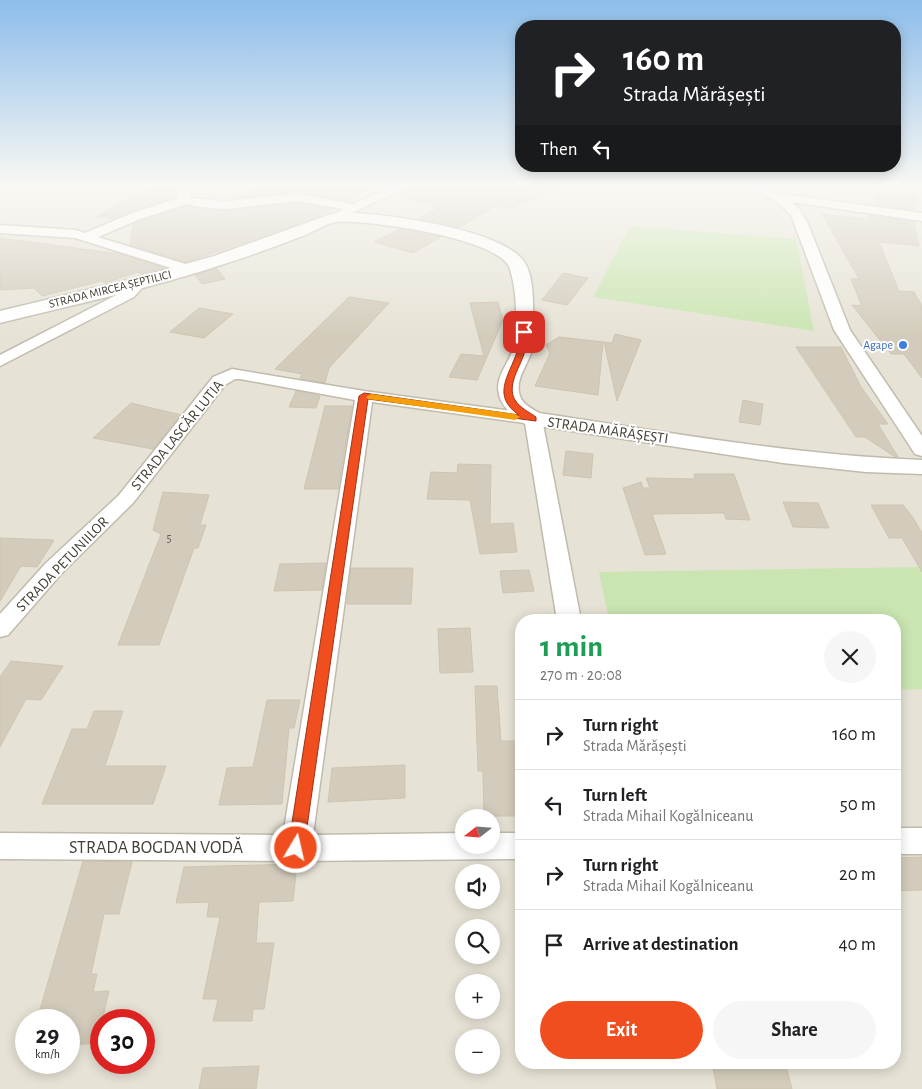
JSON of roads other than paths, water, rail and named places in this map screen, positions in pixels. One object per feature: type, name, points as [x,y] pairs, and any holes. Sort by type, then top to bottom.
[{"type":"street","points":[[88,236],[187,269]]},
{"type":"street","name":"STRADA MIRCEA ȘEPTILICI","points":[[0,317],[187,269],[288,236]]},
{"type":"street","points":[[457,236],[496,247],[507,253],[516,262],[521,279],[524,332],[522,350],[507,391],[517,409],[533,419],[567,614]]},
{"type":"street","points":[[806,236],[842,330],[922,450]]},
{"type":"street","points":[[0,361],[129,294],[142,281]]},
{"type":"street","name":"STRADA MĂRĂȘEȘTI","points":[[232,374],[364,396],[922,474]]},
{"type":"street","name":"STRADA LASCĂR LUTIA","points":[[126,499],[218,381],[232,374]]},
{"type":"street","points":[[296,848],[364,396]]},
{"type":"street","points":[[908,428],[922,440]]},
{"type":"street","name":"STRADA MĂRĂȘEȘTI","points":[[866,465],[922,467]]},
{"type":"street","name":"STRADA PETUNIILOR","points":[[0,629],[53,569],[126,499]]},
{"type":"street","points":[[901,841],[922,841]]},
{"type":"street","name":"STRADA BOGDAN VODĂ","points":[[0,846],[296,848],[515,846]]},
{"type":"place","name":"Agape","points":[[903,345]]}]
